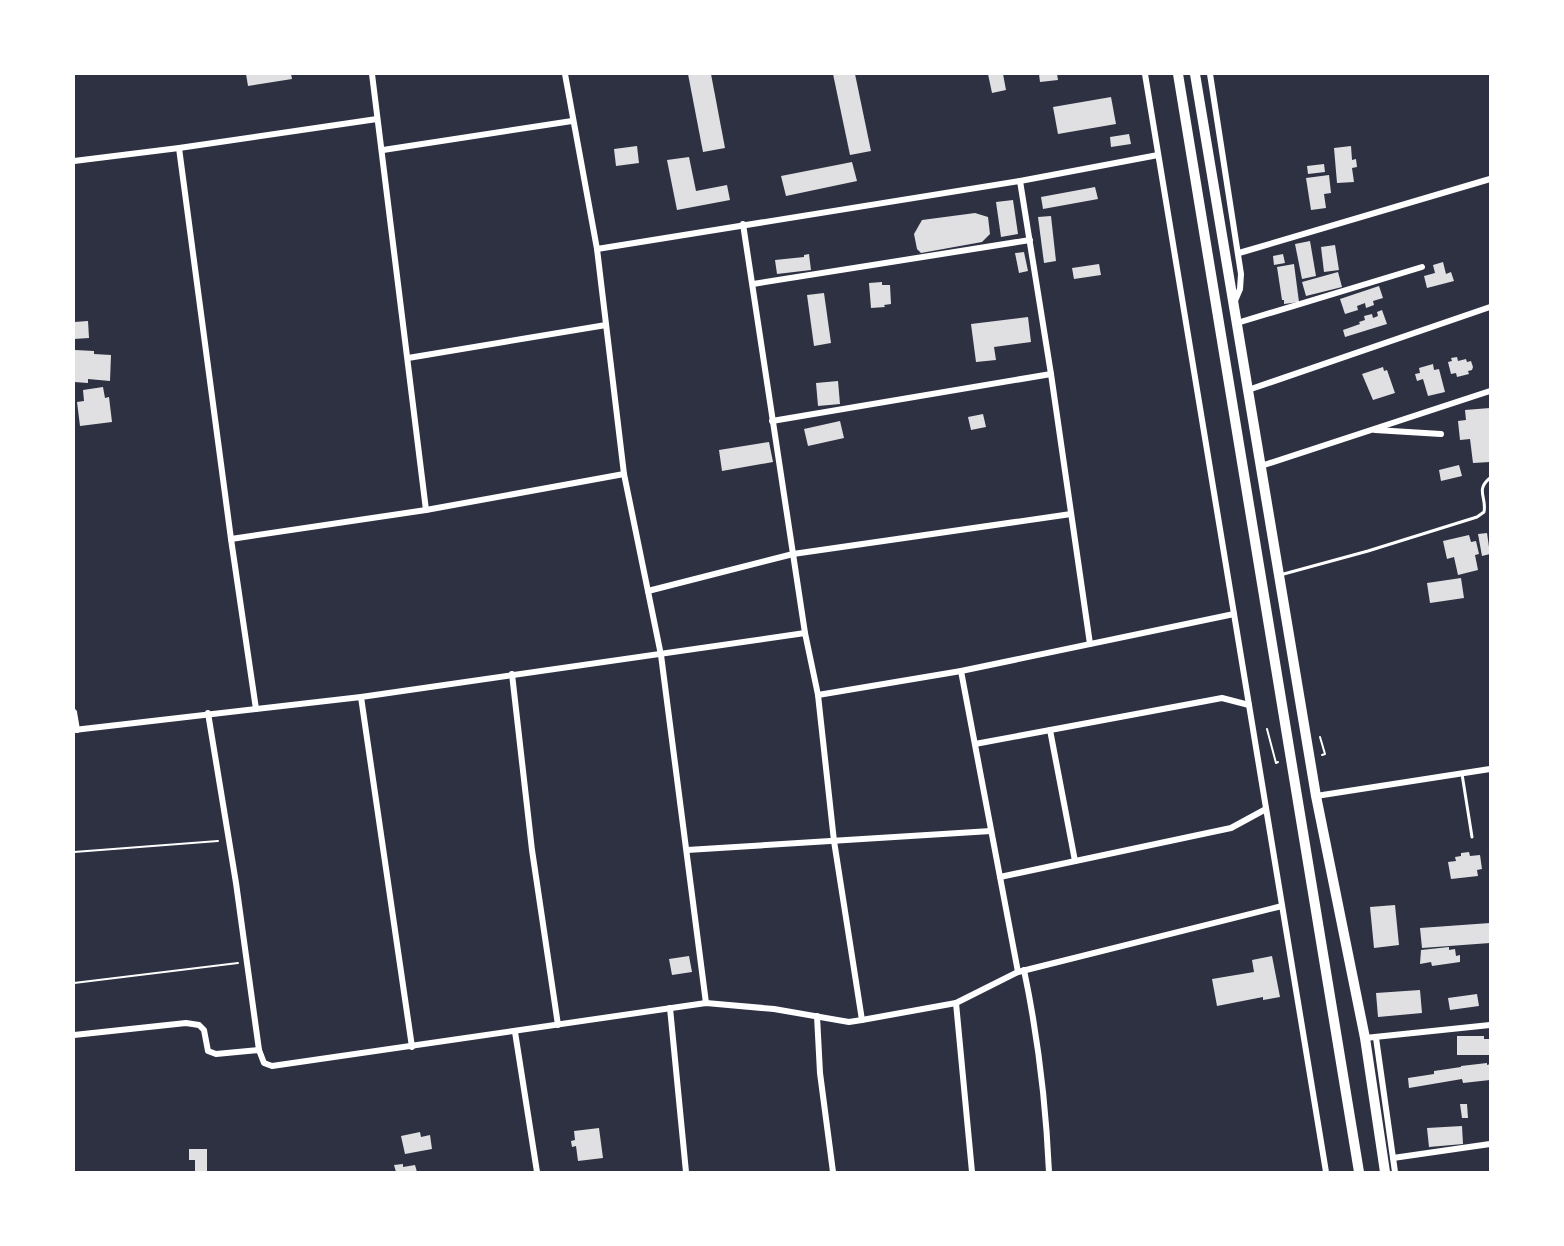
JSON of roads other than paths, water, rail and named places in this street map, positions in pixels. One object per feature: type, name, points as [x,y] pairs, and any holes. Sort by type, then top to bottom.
[{"type":"highway","points":[[1178,74],[1359,1173]]},
{"type":"highway","points":[[1195,74],[1316,796],[1370,1038],[1385,1173]]},
{"type":"street","points":[[372,74],[426,510]]},
{"type":"street","points":[[565,74],[597,249],[624,474],[661,655],[706,1003]]},
{"type":"street","points":[[1145,74],[1326,1173]]},
{"type":"street","points":[[1210,74],[1239,253],[1240,289],[1234,305]]},
{"type":"street","points":[[74,161],[377,119]]},
{"type":"street","points":[[383,150],[572,121]]},
{"type":"street","points":[[179,148],[256,709]]},
{"type":"street","points":[[597,249],[1020,180],[1158,155]]},
{"type":"street","points":[[1239,253],[1491,179]]},
{"type":"street","points":[[1020,180],[1090,644]]},
{"type":"street","points":[[743,224],[805,633],[818,695],[834,841],[862,1020]]},
{"type":"street","points":[[753,284],[1030,240]]},
{"type":"street","points":[[1237,322],[1422,267]]},
{"type":"street","points":[[1248,390],[1491,307]]},
{"type":"street","points":[[408,358],[606,325]]},
{"type":"street","points":[[772,421],[1051,374]]},
{"type":"street","points":[[1261,466],[1491,391]]},
{"type":"street","points":[[1369,430],[1441,434]]},
{"type":"street","points":[[231,539],[426,510],[624,474]]},
{"type":"street","points":[[648,591],[793,554],[1071,514]]},
{"type":"street","points":[[818,695],[961,671],[1234,614]]},
{"type":"street","points":[[74,712],[75,730],[362,697],[805,633]]},
{"type":"street","points":[[961,671],[1000,877],[1021,971],[1032,1006],[1044,1097],[1049,1173]]},
{"type":"street","points":[[512,674],[532,850],[558,1025]]},
{"type":"street","points":[[362,697],[412,1047]]},
{"type":"street","points":[[975,744],[1222,698],[1249,705]]},
{"type":"street","points":[[208,713],[259,1050],[264,1063],[272,1066],[706,1003],[774,1009],[849,1022],[862,1020],[956,1003],[1021,971],[1282,906]]},
{"type":"street","points":[[1050,730],[1075,861]]},
{"type":"street","points":[[1316,796],[1491,770]]},
{"type":"street","points":[[1000,877],[1231,828],[1266,809]]},
{"type":"street","points":[[687,850],[991,831]]},
{"type":"street","points":[[956,1003],[972,1173]]},
{"type":"street","points":[[670,1008],[686,1173]]},
{"type":"street","points":[[817,1016],[820,1073],[832,1173]]},
{"type":"street","points":[[74,1035],[186,1023],[200,1025],[204,1030],[208,1051],[216,1054],[259,1050]]},
{"type":"street","points":[[1395,1173],[1370,1038],[1491,1024]]},
{"type":"street","points":[[514,1032],[537,1173]]},
{"type":"street","points":[[1393,1158],[1491,1144]]},
{"type":"lane","points":[[1279,575],[1368,551],[1477,517],[1484,512],[1485,505],[1481,493],[1483,484],[1491,478]]},
{"type":"lane","points":[[1462,774],[1472,837]]}]
